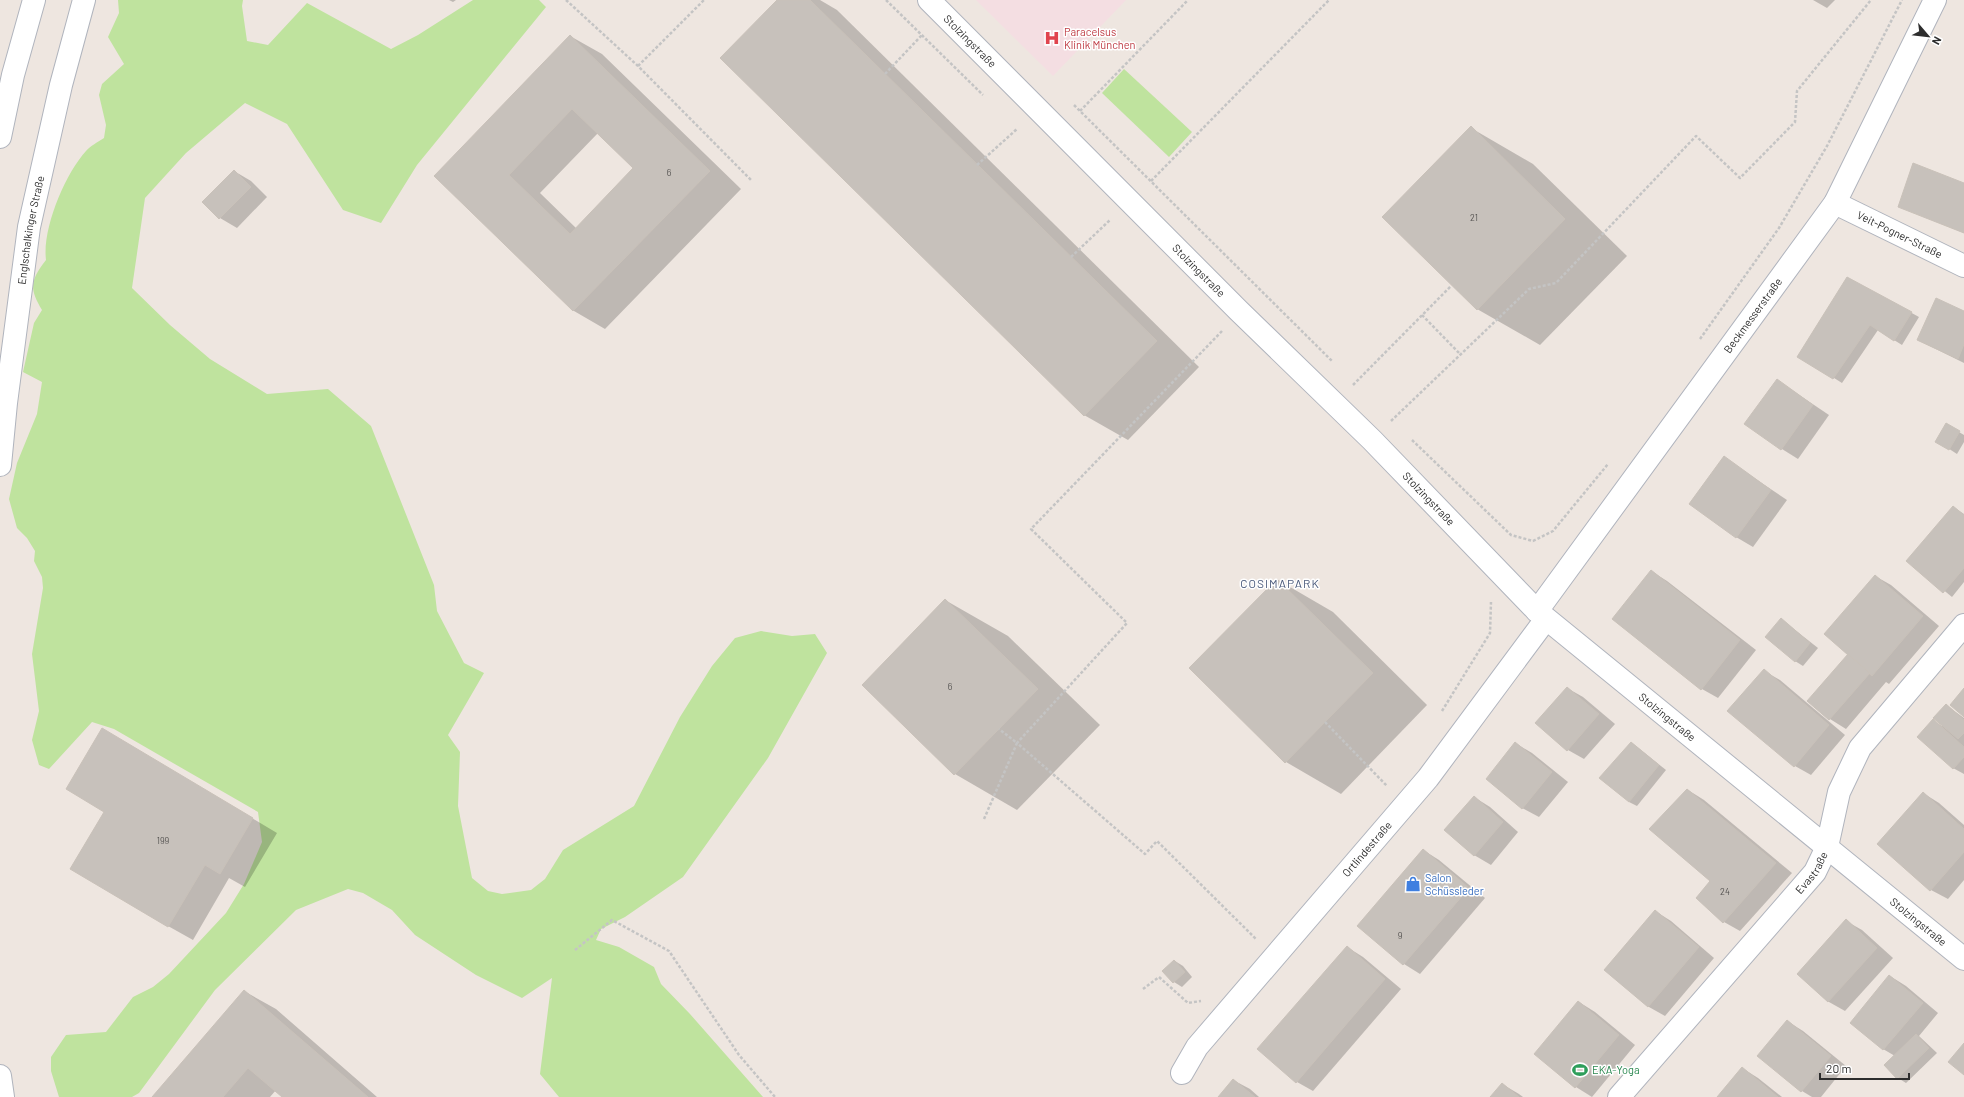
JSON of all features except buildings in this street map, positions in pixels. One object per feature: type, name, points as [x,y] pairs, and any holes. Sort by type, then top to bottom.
[{"type":"street","points":[[0,137],[13,75],[34,0]]},
{"type":"street","name":"Englschalkinger Straße","points":[[0,465],[6,403],[30,227],[61,85],[84,0]]},
{"type":"street","name":"Stolzingstraße","points":[[929,0],[1239,311],[1372,440],[1542,615],[1964,959]]},
{"type":"street","name":"Beckmesserstraße","points":[[1542,615],[1835,203],[1936,0]]},
{"type":"street","name":"Veit-Pogner-Straße","points":[[1835,203],[1964,266]]},
{"type":"street","name":"Ortlindestraße","points":[[1182,1073],[1197,1047],[1428,778],[1542,615]]},
{"type":"street","name":"Evastraße","points":[[1619,1097],[1815,872],[1827,847],[1838,792],[1860,748],[1964,625]]},
{"type":"street","points":[[0,1076],[3,1097]]},
{"type":"path","points":[[566,0],[638,66],[752,181]]},
{"type":"path","points":[[638,66],[704,0]]},
{"type":"path","points":[[1080,111],[1188,0]]},
{"type":"path","points":[[1151,181],[1329,0]]},
{"type":"path","points":[[1372,440],[1391,420],[1529,289],[1556,282],[1696,136],[1740,178],[1795,122],[1797,91],[1871,0]]},
{"type":"path","points":[[1697,344],[1779,228],[1827,146],[1902,0]]},
{"type":"path","points":[[885,74],[922,36]]},
{"type":"path","points":[[1069,100],[1338,366]]},
{"type":"path","points":[[977,164],[1017,128]]},
{"type":"path","points":[[1071,257],[1110,220]]},
{"type":"path","points":[[1336,404],[1354,383],[1451,286]]},
{"type":"path","points":[[984,819],[1016,743],[1127,623],[1031,529],[1223,330],[1239,311]]},
{"type":"path","points":[[1422,315],[1460,354]]},
{"type":"path","points":[[1349,378],[1360,388]]},
{"type":"path","points":[[1386,415],[1397,426]]},
{"type":"path","points":[[1408,436],[1511,534],[1533,541],[1554,531],[1614,458]]},
{"type":"path","points":[[1438,717],[1490,633],[1491,603]]},
{"type":"path","points":[[1325,722],[1391,789]]},
{"type":"path","points":[[999,729],[1145,854],[1157,841],[1258,941],[1262,935]]},
{"type":"path","points":[[575,950],[612,920],[670,951],[739,1055],[776,1097]]},
{"type":"path","points":[[1143,989],[1158,977],[1188,1003],[1208,1000]]},
{"type":"shaded area","name":"Paracelsus Klinik München","points":[[976,0],[1126,0],[1053,76]]},
{"type":"green space","points":[[118,0],[243,0],[242,6],[247,41],[268,45],[307,3],[391,49],[418,35],[473,0],[539,0],[546,7],[417,165],[381,223],[343,210],[287,124],[245,103],[186,153],[145,198],[132,288],[170,325],[210,359],[267,394],[328,389],[371,426],[434,585],[437,611],[464,663],[484,673],[448,735],[460,752],[458,806],[472,878],[488,891],[502,894],[531,890],[545,879],[563,850],[634,806],[680,717],[712,666],[735,638],[761,631],[792,636],[815,634],[827,653],[768,758],[683,877],[625,917],[601,929],[596,940],[619,947],[654,967],[661,984],[690,1014],[763,1097],[559,1097],[540,1074],[552,978],[522,998],[476,975],[415,935],[392,910],[363,893],[348,889],[296,910],[215,990],[139,1093],[132,1097],[59,1097],[51,1071],[51,1057],[66,1035],[106,1032],[133,997],[153,987],[169,974],[226,913],[244,884],[262,842],[258,812],[114,729],[92,722],[49,769],[39,765],[32,740],[39,711],[32,654],[43,588],[42,577],[34,561],[35,551],[27,538],[17,528],[9,499],[17,463],[37,414],[42,382],[23,372],[34,323],[42,310],[35,296],[33,285],[34,279],[46,260],[46,247],[51,218],[63,187],[70,173],[86,151],[104,138],[106,125],[99,95],[102,84],[124,64],[108,37],[119,13]]},
{"type":"green space","points":[[1124,69],[1192,132],[1169,157],[1102,93]]},
{"type":"place","name":"Paracelsus Klinik München","points":[[1052,38]]},
{"type":"place","name":"Salon Schüssleder","points":[[1413,884]]},
{"type":"place","name":"EKA-Yoga","points":[[1580,1070]]},
{"type":"district","name":"COSIMAPARK","points":[[1280,584]]}]
